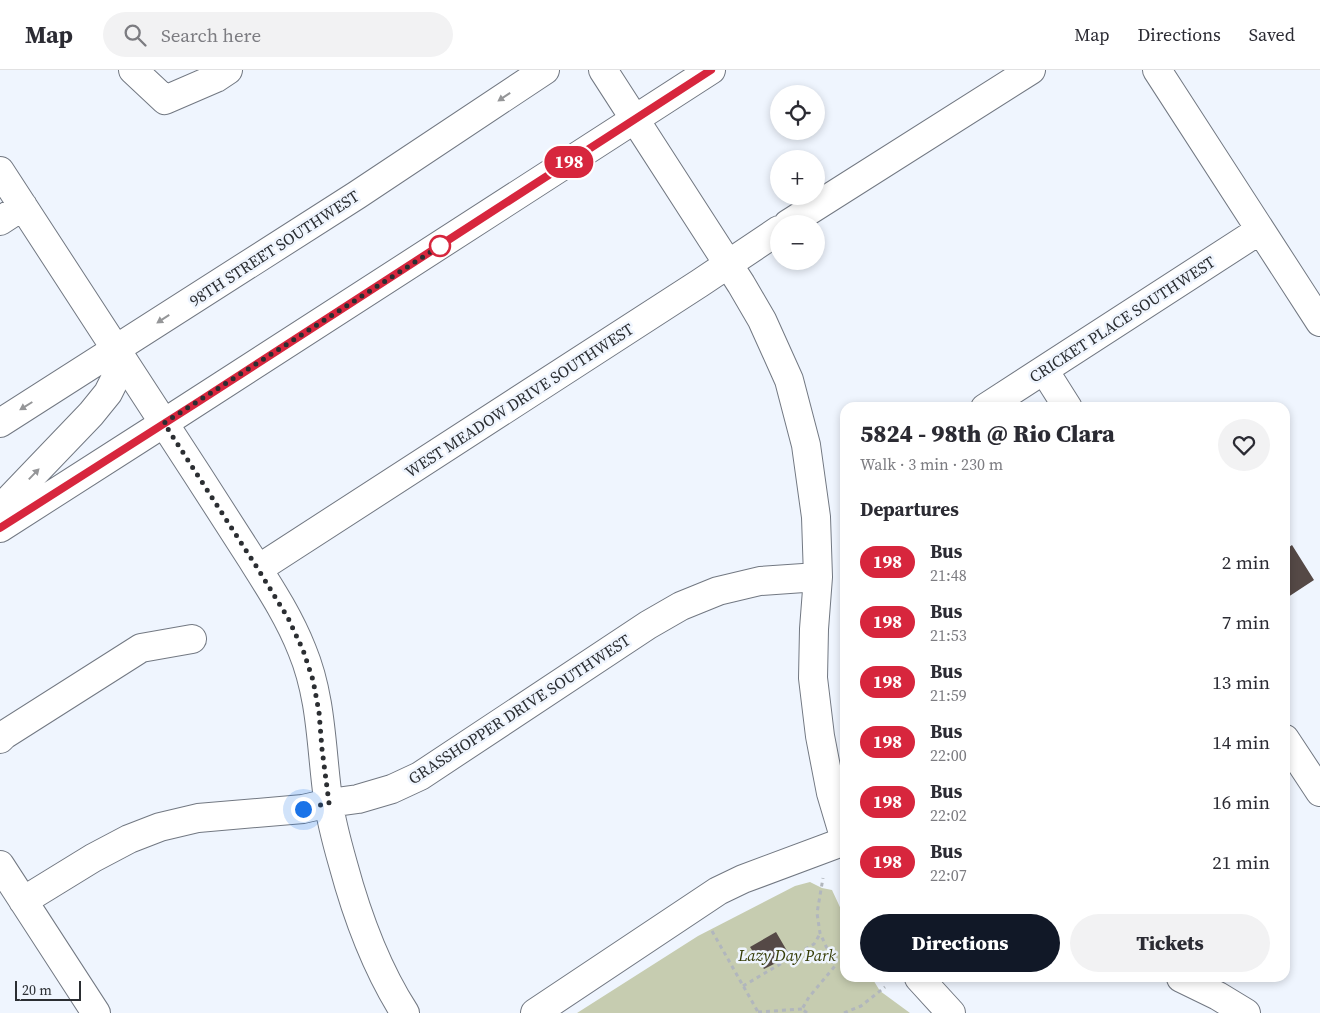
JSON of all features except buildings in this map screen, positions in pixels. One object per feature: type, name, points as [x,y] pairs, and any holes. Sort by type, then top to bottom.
[{"type":"street","points":[[133,70],[165,100],[216,78],[228,70]]},
{"type":"street","name":"98TH STREET SOUTHWEST","points":[[0,423],[357,195],[545,70]]},
{"type":"street","points":[[603,70],[762,320],[788,380],[806,445],[816,517],[818,577],[814,628],[814,678],[820,736],[831,793],[840,824]]},
{"type":"street","points":[[0,528],[711,70]]},
{"type":"street","points":[[802,215],[1031,70]]},
{"type":"street","points":[[1157,70],[1320,322]]},
{"type":"street","points":[[0,171],[288,618],[303,650],[313,680],[319,712],[329,803],[338,846],[352,896],[372,949],[387,981],[406,1013]]},
{"type":"street","points":[[0,221],[23,206]]},
{"type":"street","name":"CRICKET PLACE SOUTHWEST","points":[[994,402],[1260,230]]},
{"type":"street","name":"WEST MEADOW DRIVE SOUTHWEST","points":[[258,569],[770,236]]},
{"type":"street","points":[[0,509],[91,414],[108,392],[118,374],[116,349]]},
{"type":"street","points":[[1044,370],[1064,402]]},
{"type":"street","name":"GRASSHOPPER DRIVE SOUTHWEST","points":[[23,901],[114,847],[160,827],[198,818],[303,809],[358,799],[392,789],[420,776],[648,625],[681,606],[718,591],[760,580],[818,577]]},
{"type":"street","points":[[0,739],[141,648],[192,638]]},
{"type":"street","points":[[1290,747],[1320,792]]},
{"type":"street","points":[[535,1013],[718,891],[743,879],[840,843]]},
{"type":"street","points":[[0,865],[96,1013]]},
{"type":"street","points":[[923,982],[951,1013]]},
{"type":"street","points":[[1189,982],[1218,996],[1246,1013]]},
{"type":"path","points":[[802,1009],[809,997],[835,966],[820,933],[817,913],[823,878]]},
{"type":"path","points":[[712,931],[758,1012],[802,1009],[807,1013]]},
{"type":"path","points":[[743,986],[814,944],[820,933]]},
{"type":"path","points":[[844,1013],[861,1006],[885,987]]},
{"type":"green space","name":"Lazy Day Park","points":[[810,882],[822,888],[832,890],[840,907],[840,982],[874,982],[880,991],[910,1013],[577,1013],[698,936],[795,886]]},
{"type":"bus line","name":"198","points":[[0,528],[711,70]]},
{"type":"route","points":[[303,809],[329,803],[319,712],[313,680],[303,650],[288,618],[258,569],[164,423],[440,246]]}]
